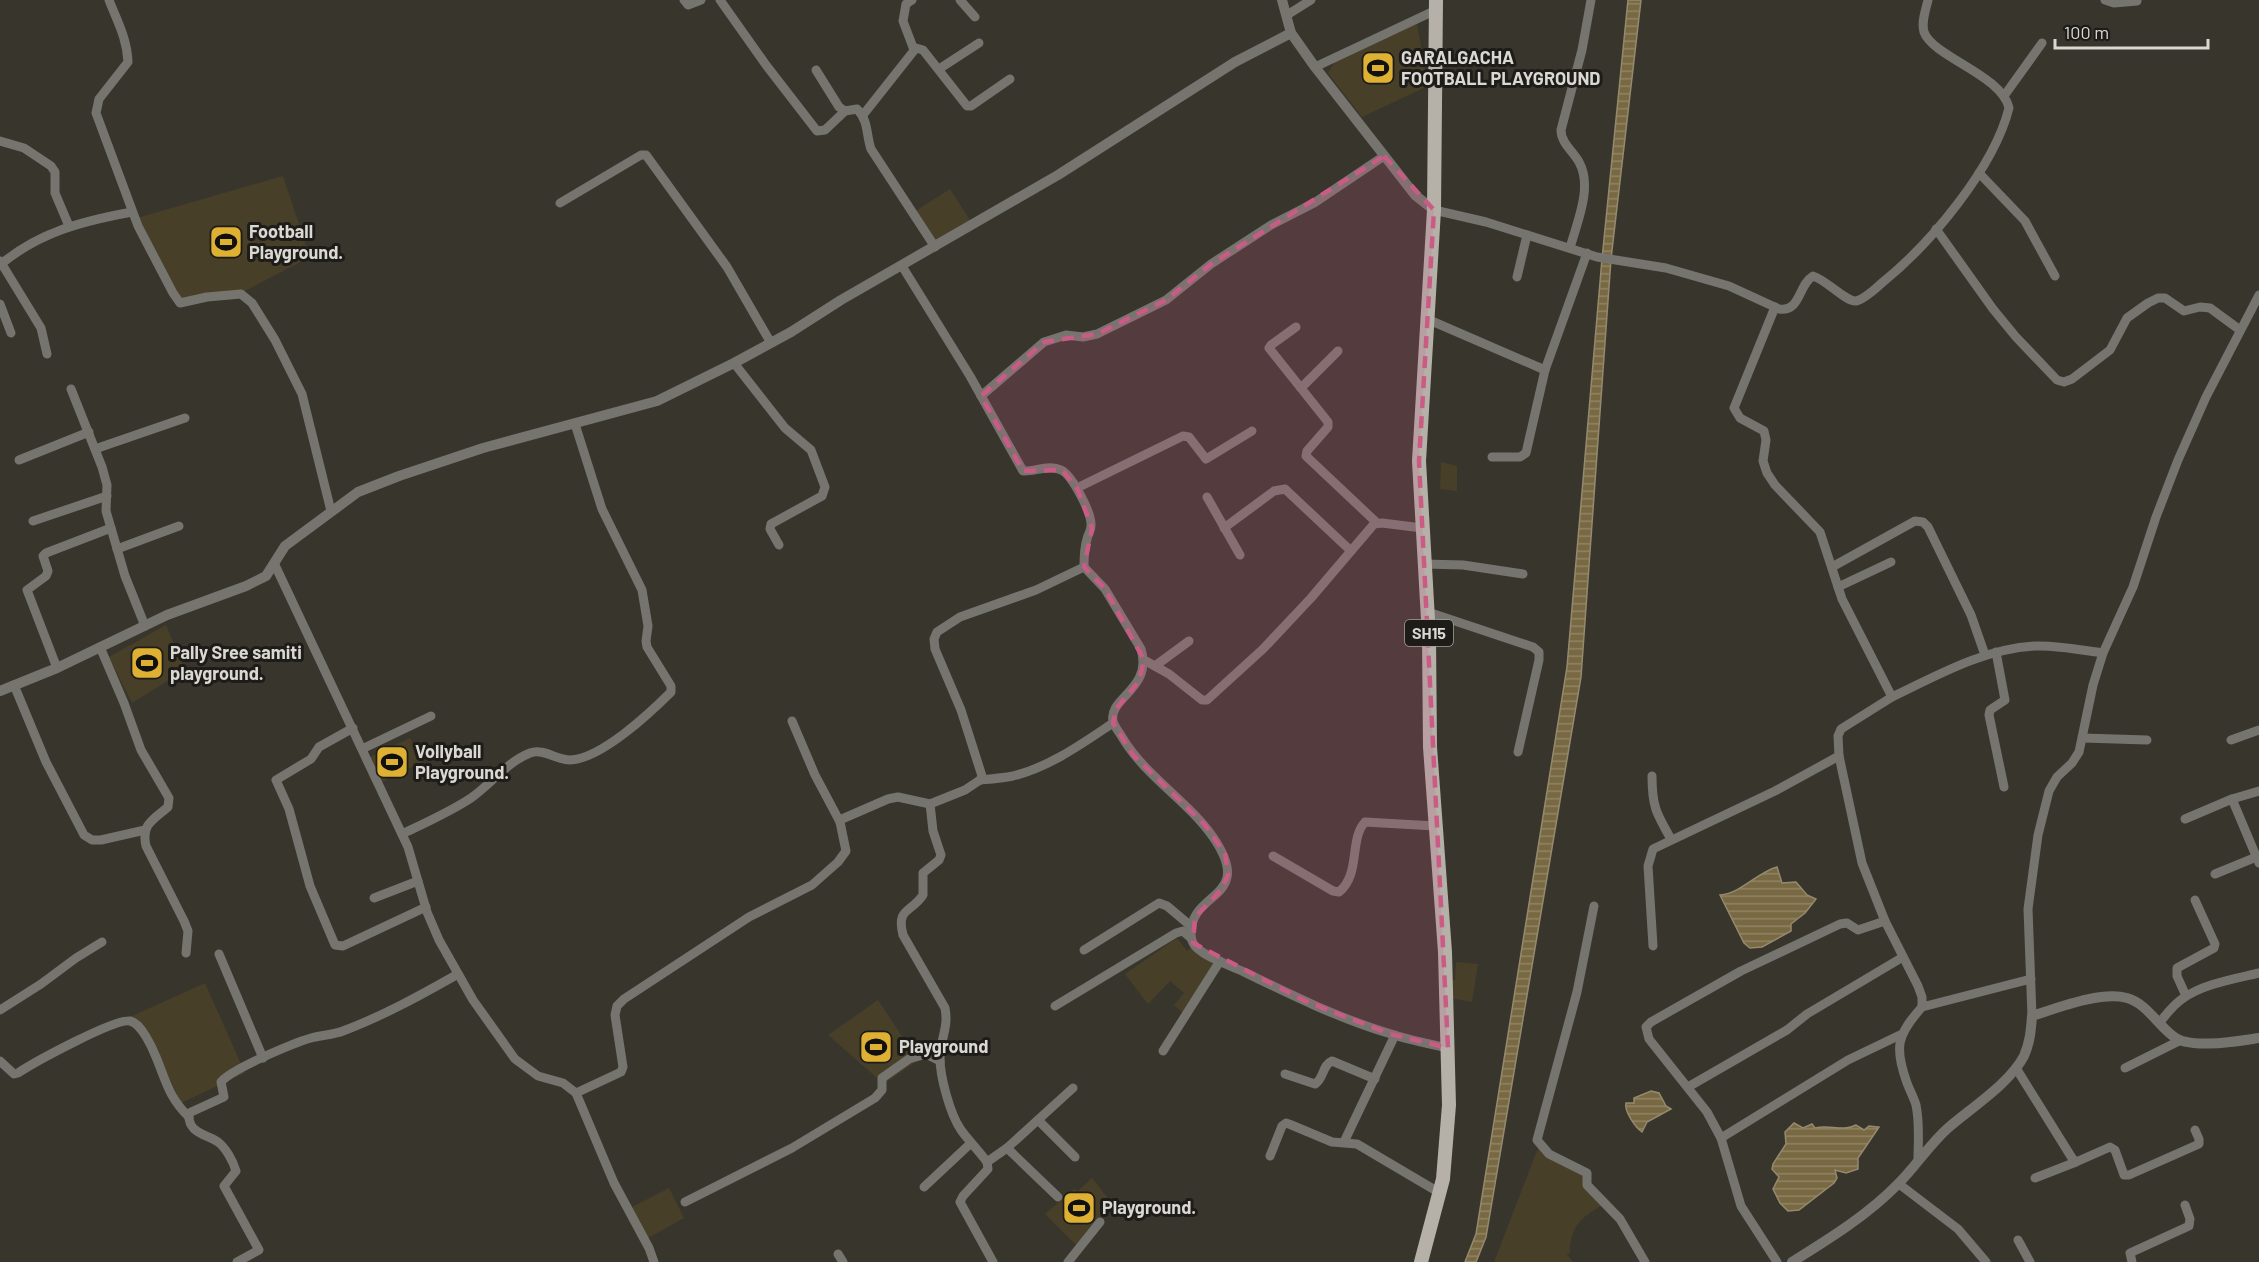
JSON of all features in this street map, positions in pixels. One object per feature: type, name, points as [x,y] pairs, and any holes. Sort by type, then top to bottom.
[{"type":"main road","name":"SH15","points":[[1421,1262],[1440,1193],[1448,1134],[1445,952],[1430,747],[1428,612],[1419,461],[1434,210],[1436,5]]},
{"type":"street","points":[[684,0],[688,5],[701,0]]},
{"type":"street","points":[[720,0],[817,131],[825,129],[845,111],[857,110],[863,115],[866,122],[866,137],[871,150],[935,247]]},
{"type":"street","points":[[912,0],[906,4],[903,21],[914,50]]},
{"type":"street","points":[[960,0],[975,17]]},
{"type":"street","points":[[1282,0],[1291,33],[1315,68],[1415,195],[1434,210],[1486,222],[1597,257],[1647,263],[1718,283],[1786,310],[1791,308],[1807,279],[1813,276],[1850,300],[1860,299],[1894,273],[1935,229],[1979,173],[2007,117],[2009,108],[2004,96],[1973,70],[1927,38],[1924,26],[1928,0]]},
{"type":"street","points":[[1287,15],[1311,0]]},
{"type":"street","points":[[1569,248],[1580,213],[1585,185],[1582,168],[1564,141],[1561,130],[1582,50],[1591,0]]},
{"type":"street","points":[[2105,0],[2114,3],[2137,1]]},
{"type":"street","points":[[112,1],[127,44],[128,62],[99,99],[96,113],[132,212],[180,303],[207,297],[241,294],[252,303],[275,340],[302,394],[331,511]]},
{"type":"street","points":[[1315,68],[1436,5]]},
{"type":"street","points":[[0,691],[57,668],[167,615],[246,586],[266,576],[285,546],[358,492],[483,448],[657,401],[734,363],[1058,175],[1235,62],[1291,33]]},
{"type":"street","points":[[939,69],[979,42]]},
{"type":"street","points":[[2004,96],[2042,43]]},
{"type":"street","points":[[863,115],[914,50],[919,47],[967,106],[971,106],[1010,80]]},
{"type":"street","points":[[816,70],[839,107],[845,111]]},
{"type":"street","points":[[0,141],[24,148],[51,166],[55,172],[55,193],[69,226]]},
{"type":"street","points":[[560,203],[641,155],[646,155],[727,267],[771,343]]},
{"type":"street","points":[[981,396],[1044,342],[1066,335],[1083,337],[1096,334],[1166,300],[1211,264],[1262,230],[1314,203],[1384,156]]},
{"type":"street","points":[[1979,173],[2025,221],[2055,276]]},
{"type":"street","points":[[47,354],[41,328],[1,263],[38,238],[69,226],[132,212]]},
{"type":"street","points":[[1935,229],[2016,338],[2057,380],[2064,382],[2072,379],[2110,350],[2127,318],[2136,310],[2158,298],[2165,298],[2184,310],[2210,308],[2240,330]]},
{"type":"street","points":[[1517,278],[1527,235]]},
{"type":"street","points":[[1492,457],[1520,457],[1526,453],[1545,370],[1587,253]]},
{"type":"street","points":[[902,266],[981,396],[1023,471],[1053,468],[1062,470],[1077,488],[1090,517],[1092,528],[1087,538],[1084,567],[1105,589],[1141,649],[1144,660],[1144,671],[1139,681],[1116,708],[1113,723],[1132,755],[1204,825],[1225,855],[1228,865],[1228,875],[1221,890],[1202,908],[1191,927],[1191,938]]},
{"type":"street","points":[[1792,1262],[1806,1258],[1899,1184],[1935,1140],[2016,1068],[2028,1046],[2032,1016],[2028,909],[2035,857],[2049,791],[2057,777],[2075,758],[2083,738],[2093,685],[2103,653],[2133,587],[2178,460],[2206,398],[2259,295]]},
{"type":"street","points":[[0,304],[11,333]]},
{"type":"street","points":[[1775,307],[1756,358],[1735,402],[1735,412],[1740,418],[1764,430],[1766,440],[1763,461],[1767,473],[1784,495],[1820,532],[1848,612],[1892,697]]},
{"type":"street","points":[[1427,320],[1545,370]]},
{"type":"street","points":[[1296,327],[1269,348],[1328,422],[1328,427],[1307,451],[1306,456],[1377,523],[1422,528]]},
{"type":"street","points":[[1301,388],[1338,351]]},
{"type":"street","points":[[734,363],[785,428],[812,450],[825,487],[822,496],[771,524],[770,529],[779,545]]},
{"type":"street","points":[[71,389],[107,485],[106,512],[125,576],[145,626]]},
{"type":"street","points":[[95,449],[185,418]]},
{"type":"street","points":[[402,834],[472,797],[529,753],[537,752],[571,760],[589,754],[634,726],[671,692],[670,686],[647,647],[648,626],[642,590],[602,509],[575,424]]},
{"type":"street","points":[[1077,488],[1177,438],[1189,437],[1206,459],[1252,431]]},
{"type":"street","points":[[19,460],[89,432]]},
{"type":"street","points":[[1224,528],[1274,490],[1284,489],[1351,551]]},
{"type":"street","points":[[33,521],[107,496]]},
{"type":"street","points":[[1207,497],[1240,555]]},
{"type":"street","points":[[1832,567],[1915,521],[1923,522],[1928,527],[1971,615],[1985,655]]},
{"type":"street","points":[[1144,660],[1169,674],[1202,700],[1207,700],[1263,650],[1377,523]]},
{"type":"street","points":[[117,549],[179,526]]},
{"type":"street","points":[[57,668],[27,590],[46,576],[48,571],[43,556],[46,553],[111,528]]},
{"type":"street","points":[[274,562],[402,834],[439,940],[472,1000],[515,1059],[538,1076],[563,1083],[576,1093],[614,1183],[649,1248],[654,1262]]},
{"type":"street","points":[[1838,587],[1891,562]]},
{"type":"street","points":[[1424,564],[1462,565],[1524,574]]},
{"type":"street","points":[[980,780],[982,776],[961,710],[935,649],[934,639],[937,632],[960,617],[1036,590],[1084,567]]},
{"type":"street","points":[[1428,612],[1533,647],[1539,652],[1518,752]]},
{"type":"street","points":[[1155,666],[1189,641]]},
{"type":"street","points":[[1922,1007],[1922,997],[1918,986],[1885,921],[1862,863],[1839,756],[1838,736],[1841,729],[1892,697],[1985,655],[2035,646],[2103,653]]},
{"type":"street","points":[[100,647],[141,750],[169,798],[168,807],[146,826],[144,834],[146,846],[188,931],[186,953]]},
{"type":"street","points":[[1996,652],[2005,700],[1991,709],[1989,715],[2004,788]]},
{"type":"street","points":[[14,685],[46,762],[84,835],[92,840],[101,840],[145,830]]},
{"type":"street","points":[[363,748],[431,716]]},
{"type":"street","points":[[576,1093],[621,1072],[623,1067],[615,1015],[617,1006],[624,999],[749,917],[813,885],[838,862],[846,851],[840,822],[815,775],[792,722]]},
{"type":"street","points":[[840,822],[847,815],[898,797],[930,804],[965,790],[980,780],[1014,776],[1069,752],[1113,723]]},
{"type":"street","points":[[353,728],[319,747],[311,759],[276,780],[289,809],[298,846],[317,903],[335,945],[338,947],[426,907]]},
{"type":"street","points":[[2231,740],[2259,730]]},
{"type":"street","points":[[2083,738],[2147,741]]},
{"type":"street","points":[[1653,946],[1649,858],[1653,849],[1775,791],[1839,756]]},
{"type":"street","points":[[1652,776],[1655,810],[1671,839]]},
{"type":"street","points":[[2185,819],[2232,799],[2259,791]]},
{"type":"street","points":[[2215,873],[2258,858],[2232,799]]},
{"type":"street","points":[[930,804],[939,860],[923,873],[924,895],[902,914],[900,922],[903,935],[945,1008],[948,1019],[940,1048],[940,1061],[953,1115],[962,1132],[987,1162],[988,1169],[960,1202],[993,1262]]},
{"type":"street","points":[[1273,856],[1339,892],[1353,869],[1359,834],[1365,822],[1435,826]]},
{"type":"street","points":[[374,898],[418,881]]},
{"type":"street","points":[[2186,996],[2177,976],[2177,968],[2214,948],[2215,944],[2195,900]]},
{"type":"street","points":[[1084,950],[1159,903],[1167,906],[1191,927]]},
{"type":"street","points":[[1594,906],[1577,992],[1537,1140],[1549,1154],[1587,1173],[1587,1185],[1620,1220],[1645,1262]]},
{"type":"street","points":[[1777,1262],[1741,1206],[1720,1138],[1707,1112],[1649,1039],[1646,1031],[1651,1022],[1741,971],[1840,924],[1847,923],[1858,930],[1885,921]]},
{"type":"street","points":[[1055,1006],[1179,931],[1183,931],[1197,948],[1305,1001],[1395,1035],[1448,1048]]},
{"type":"street","points":[[0,1010],[41,984],[76,957],[102,942]]},
{"type":"street","points":[[219,954],[263,1058]]},
{"type":"street","points":[[1688,1087],[1787,1030],[1807,1014],[1903,957]]},
{"type":"street","points":[[1163,1051],[1220,961]]},
{"type":"street","points":[[2158,1023],[2186,996],[2214,985],[2259,973]]},
{"type":"street","points":[[189,1117],[189,1113],[224,1097],[221,1082],[223,1079],[284,1047],[309,1038],[339,1032],[393,1010],[458,974]]},
{"type":"street","points":[[1720,1138],[1848,1060],[1900,1035],[1922,1007],[2031,980]]},
{"type":"street","points":[[2032,1016],[2112,996],[2130,999],[2142,1006],[2179,1041]]},
{"type":"street","points":[[0,1061],[14,1074],[18,1073],[109,1027],[130,1021],[134,1023],[145,1036],[176,1105],[189,1117],[193,1127],[202,1136],[219,1143],[235,1166],[235,1174],[224,1186],[259,1250],[237,1262]]},
{"type":"street","points":[[1344,1142],[1395,1035]]},
{"type":"street","points":[[1900,1035],[1902,1069],[1915,1102],[1917,1114],[1918,1161]]},
{"type":"street","points":[[2125,1068],[2179,1041],[2200,1043],[2259,1038]]},
{"type":"street","points":[[685,1202],[792,1148],[875,1098],[882,1090],[882,1078],[909,1059],[926,1054],[940,1061]]},
{"type":"street","points":[[1285,1074],[1315,1084],[1320,1080],[1326,1065],[1332,1060],[1375,1079]]},
{"type":"street","points":[[2016,1068],[2076,1162]]},
{"type":"street","points":[[987,1162],[1007,1148],[1073,1088]]},
{"type":"street","points":[[1038,1120],[1075,1157]]},
{"type":"street","points":[[1270,1156],[1279,1133],[1286,1123],[1332,1142],[1357,1144],[1440,1193]]},
{"type":"street","points":[[2035,1178],[2110,1147],[2115,1150],[2124,1175],[2129,1175],[2199,1144],[2195,1130]]},
{"type":"street","points":[[924,1187],[971,1143]]},
{"type":"street","points":[[1007,1148],[1058,1197]]},
{"type":"street","points":[[1899,1184],[1959,1229],[1986,1262]]},
{"type":"street","points":[[2132,1262],[2130,1253],[2188,1226],[2190,1219],[2185,1205]]},
{"type":"street","points":[[1068,1262],[1100,1222]]},
{"type":"street","points":[[2018,1240],[2030,1262]]},
{"type":"highlighted area","points":[[1384,156],[1434,210],[1419,461],[1448,1048],[1390,1034],[1305,1001],[1193,943],[1195,917],[1221,890],[1228,875],[1225,854],[1205,825],[1133,755],[1113,723],[1116,709],[1139,681],[1144,660],[1105,589],[1084,567],[1092,528],[1077,488],[1062,470],[1023,471],[981,396],[1044,342],[1097,334],[1166,300],[1211,264]]},
{"type":"shaded area","points":[[1628,0],[1641,0],[1611,259],[1581,677],[1486,1237],[1476,1262],[1465,1262],[1476,1234],[1567,667],[1602,259]]},
{"type":"shaded area","name":"GARALGACHA FOOTBALL PLAYGROUND","points":[[1417,24],[1428,86],[1362,117],[1328,73],[1334,63]]},
{"type":"shaded area","name":"Football Playground.","points":[[283,176],[310,257],[243,292],[180,303],[137,218]]},
{"type":"shaded area","points":[[950,189],[973,225],[935,247],[914,212]]},
{"type":"shaded area","points":[[1441,462],[1457,466],[1457,491],[1440,489]]},
{"type":"shaded area","name":"Pally Sree samiti playground.","points":[[166,625],[185,670],[132,703],[109,657]]},
{"type":"shaded area","name":"Vollyball Playground.","points":[[410,738],[422,762],[374,786],[362,761]]},
{"type":"shaded area","points":[[1777,867],[1782,883],[1796,882],[1807,895],[1816,899],[1805,913],[1791,924],[1791,931],[1762,947],[1750,948],[1744,943],[1720,895],[1735,891]]},
{"type":"shaded area","points":[[1177,938],[1187,951],[1193,946],[1220,964],[1187,1017],[1174,1005],[1184,993],[1170,981],[1148,1004],[1125,974]]},
{"type":"shaded area","points":[[1456,962],[1478,964],[1472,1002],[1450,998],[1448,980],[1455,980]]},
{"type":"shaded area","points":[[205,983],[245,1073],[181,1103],[152,1041],[130,1017]]},
{"type":"shaded area","name":"Playground","points":[[878,1000],[918,1060],[884,1084],[828,1035]]},
{"type":"shaded area","points":[[1651,1091],[1659,1093],[1666,1106],[1671,1109],[1647,1122],[1642,1132],[1631,1119],[1626,1103],[1634,1103],[1634,1098]]},
{"type":"shaded area","points":[[1794,1123],[1803,1128],[1812,1124],[1815,1128],[1846,1128],[1856,1125],[1864,1130],[1869,1126],[1879,1127],[1858,1158],[1858,1169],[1846,1173],[1835,1170],[1837,1178],[1834,1183],[1799,1210],[1788,1211],[1780,1203],[1773,1189],[1779,1177],[1772,1169],[1786,1144],[1785,1132]]},
{"type":"shaded area","points":[[1540,1143],[1587,1173],[1587,1185],[1604,1204],[1578,1223],[1572,1236],[1570,1254],[1566,1253],[1573,1262],[1494,1262]]},
{"type":"shaded area","name":"Playground.","points":[[1092,1178],[1111,1202],[1077,1246],[1045,1214],[1074,1189],[1078,1191]]},
{"type":"shaded area","points":[[669,1188],[684,1218],[648,1238],[632,1207]]},
{"type":"place","name":"GARALGACHA FOOTBALL PLAYGROUND","points":[[1378,68]]},
{"type":"place","name":"Football Playground.","points":[[226,242]]},
{"type":"place","name":"Pally Sree samiti playground.","points":[[147,663]]},
{"type":"place","name":"Vollyball Playground.","points":[[392,762]]},
{"type":"place","name":"Playground","points":[[876,1047]]},
{"type":"place","name":"Playground.","points":[[1079,1208]]}]
